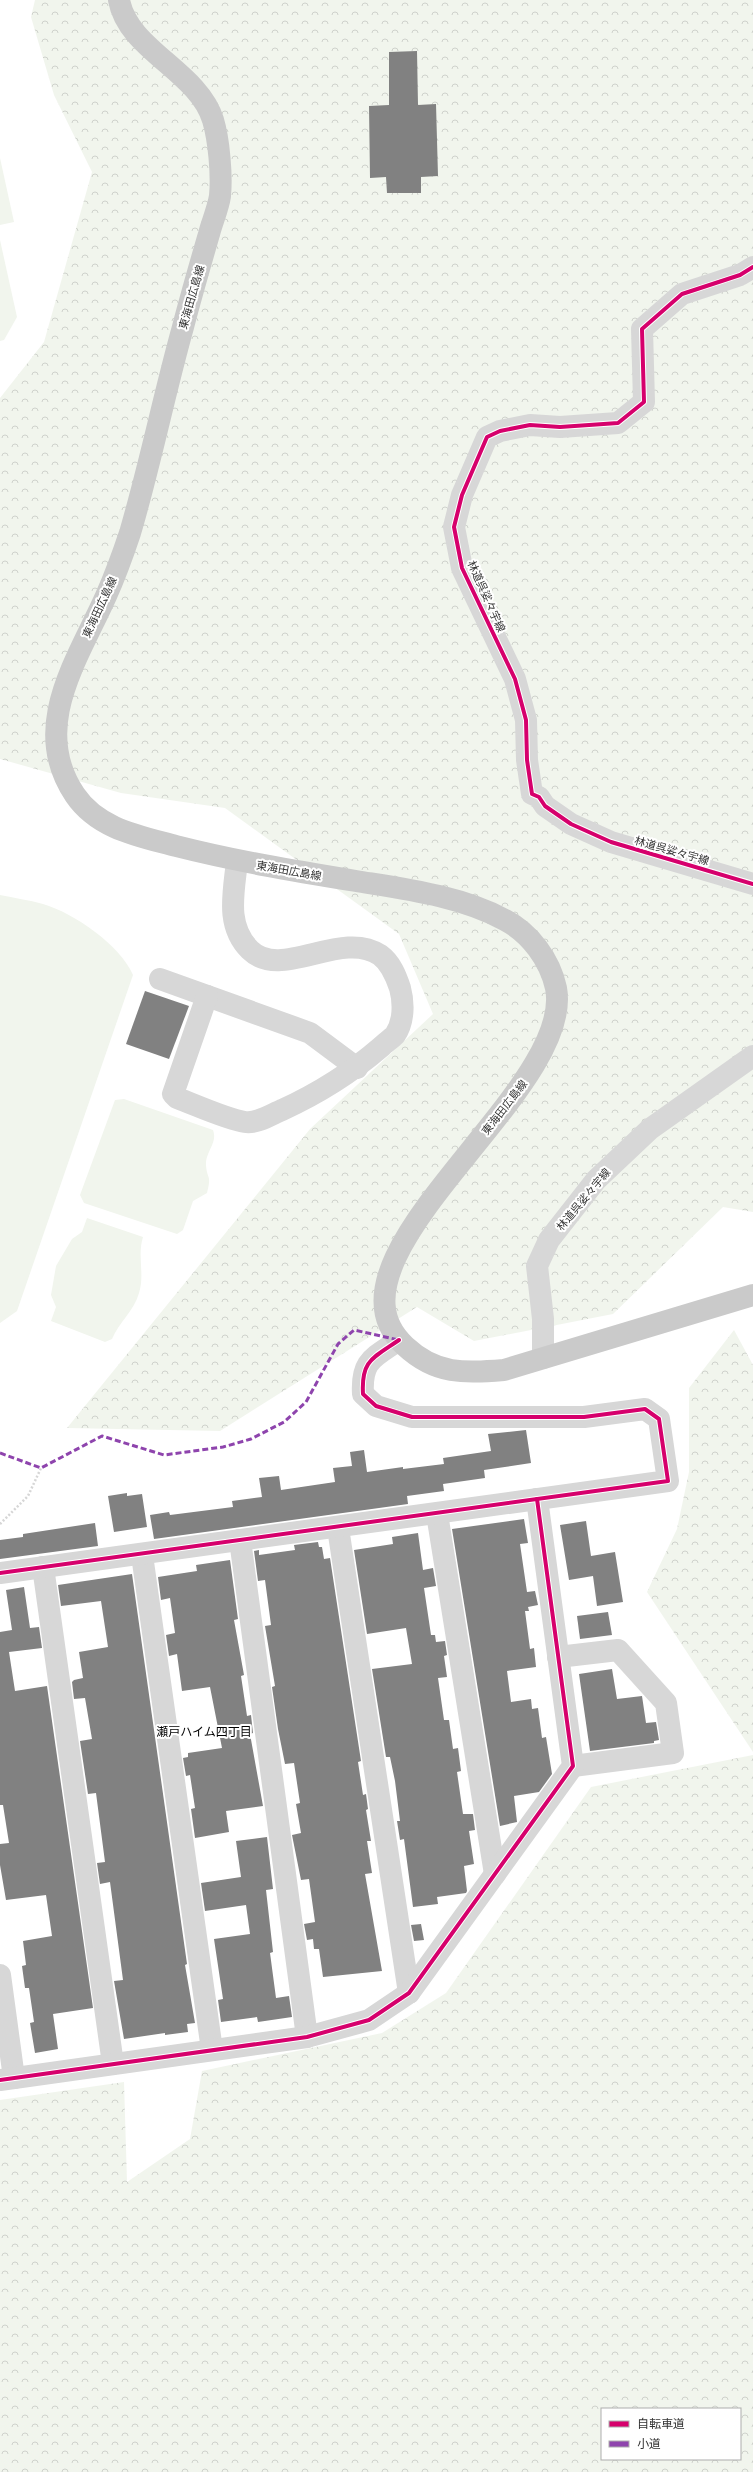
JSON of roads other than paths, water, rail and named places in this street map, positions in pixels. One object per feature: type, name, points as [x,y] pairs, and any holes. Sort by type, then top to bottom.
[{"type":"main road","name":"東海田広島線","points":[[119,0],[120,8],[140,38],[202,96],[212,118],[218,147],[220,196],[181,331],[129,534],[108,594],[79,650],[65,684],[57,717],[55,744],[64,774],[76,796],[96,819],[137,836],[237,861],[413,891],[470,905],[506,920],[529,937],[546,961],[556,990],[555,1022],[534,1069],[413,1225],[396,1255],[386,1280],[384,1303],[389,1322],[399,1340],[416,1355],[439,1368],[465,1373],[504,1370],[753,1295]]},
{"type":"street","name":"林道呉娑々宇線","points":[[753,267],[740,276],[682,294],[642,329],[644,402],[618,423],[560,427],[530,425],[500,431],[487,438],[462,495],[454,527],[462,568],[516,679],[526,720],[527,760],[532,794],[539,797],[546,806],[571,824],[611,842],[753,884]]},
{"type":"street","points":[[207,996],[173,1094],[177,1098],[246,1122],[259,1120],[284,1109],[358,1068],[395,1035],[402,1018],[402,996],[397,977],[389,964],[379,955],[352,947],[309,953],[296,959],[283,960],[262,957],[250,950],[238,934],[231,913],[237,861]]},
{"type":"street","points":[[160,979],[310,1033],[358,1068]]},
{"type":"street","name":"林道呉娑々宇線","points":[[543,1358],[543,1319],[537,1266],[549,1240],[596,1180],[650,1129],[753,1056]]},
{"type":"street","points":[[0,1573],[142,1555],[240,1540],[338,1528],[536,1499],[668,1482],[659,1419],[645,1409],[584,1417],[412,1417],[376,1406],[363,1394],[362,1376],[369,1361],[399,1340]]},
{"type":"street","points":[[0,1975],[7,2079],[307,2037],[369,2020],[409,1993],[573,1766],[536,1499]]},
{"type":"street","points":[[437,1514],[495,1874]]},
{"type":"street","points":[[338,1528],[409,1993]]},
{"type":"street","points":[[240,1540],[307,2037]]},
{"type":"street","points":[[142,1555],[212,2050]]},
{"type":"street","points":[[43,1567],[113,2064]]},
{"type":"street","points":[[558,1657],[618,1650],[666,1703],[673,1752],[573,1766]]},
{"type":"district","name":"瀬戸ハイム四丁目","points":[[204,1731]]}]
